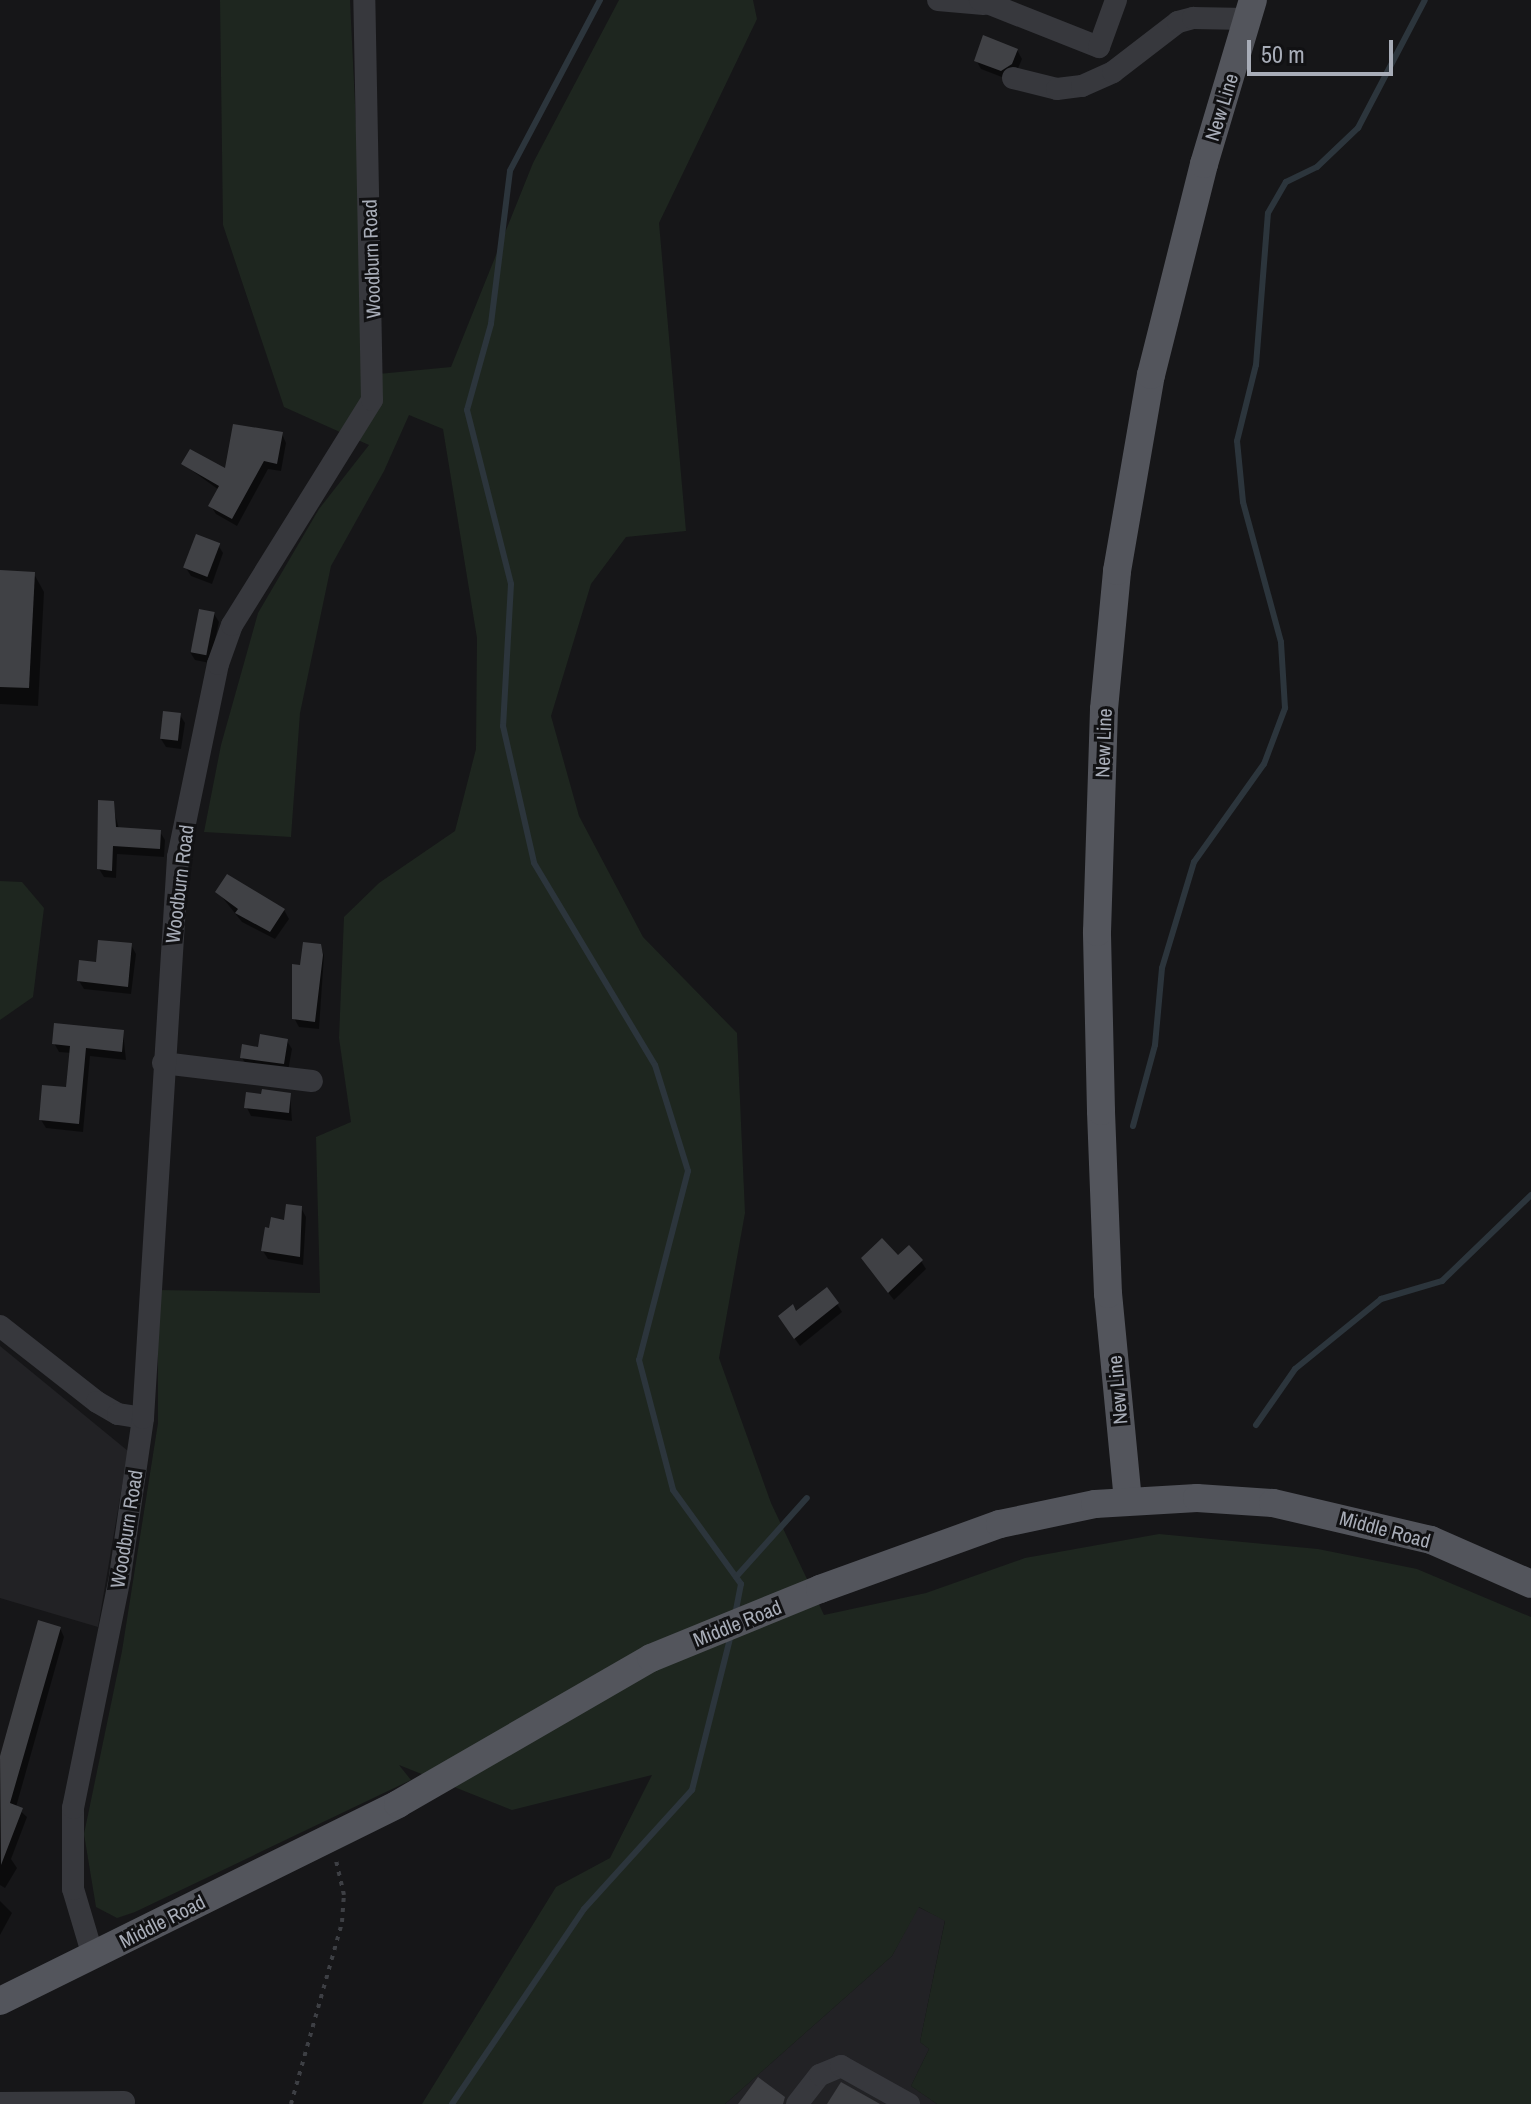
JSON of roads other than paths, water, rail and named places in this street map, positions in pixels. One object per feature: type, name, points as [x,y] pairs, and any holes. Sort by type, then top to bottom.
[{"type":"main road","name":"New Line","points":[[1128,1501],[1108,1294],[1101,1111],[1097,932],[1104,709],[1117,571],[1151,375],[1246,6]]},
{"type":"main road","name":"Middle Road","points":[[0,2001],[410,1797],[586,1692],[698,1638],[976,1531],[1063,1510],[1128,1501],[1247,1501],[1363,1521],[1431,1540],[1531,1584]]},
{"type":"street","name":"Woodburn Road","points":[[93,1956],[73,1889],[73,1808],[119,1584],[143,1418],[178,857],[227,637],[252,584],[347,448],[372,400],[364,0]]},
{"type":"street","points":[[938,0],[982,2],[1099,47],[1116,0]]},
{"type":"street","points":[[1013,78],[1057,89],[1082,86],[1113,72],[1178,22],[1246,6]]},
{"type":"street","points":[[163,1063],[312,1081]]},
{"type":"street","points":[[0,1326],[97,1402],[118,1414],[143,1418]]},
{"type":"street","points":[[797,2104],[820,2075],[841,2066],[909,2104]]},
{"type":"street","points":[[0,2103],[124,2102]]},
{"type":"waterway","points":[[600,0],[510,171],[491,324],[467,410],[511,584],[503,726],[534,863],[655,1065],[688,1171],[639,1360],[673,1490],[741,1584],[735,1616]]},
{"type":"waterway","points":[[1133,1126],[1155,1045],[1162,968],[1194,862],[1264,764],[1285,708],[1281,642],[1243,502],[1237,441],[1256,365],[1268,213],[1286,182],[1317,167],[1358,128],[1425,0]]},
{"type":"waterway","points":[[1256,1425],[1295,1369],[1381,1299],[1442,1281],[1531,1195]]},
{"type":"waterway","points":[[736,1577],[807,1498]]},
{"type":"waterway","points":[[452,2104],[584,1909],[692,1790],[731,1635]]}]
